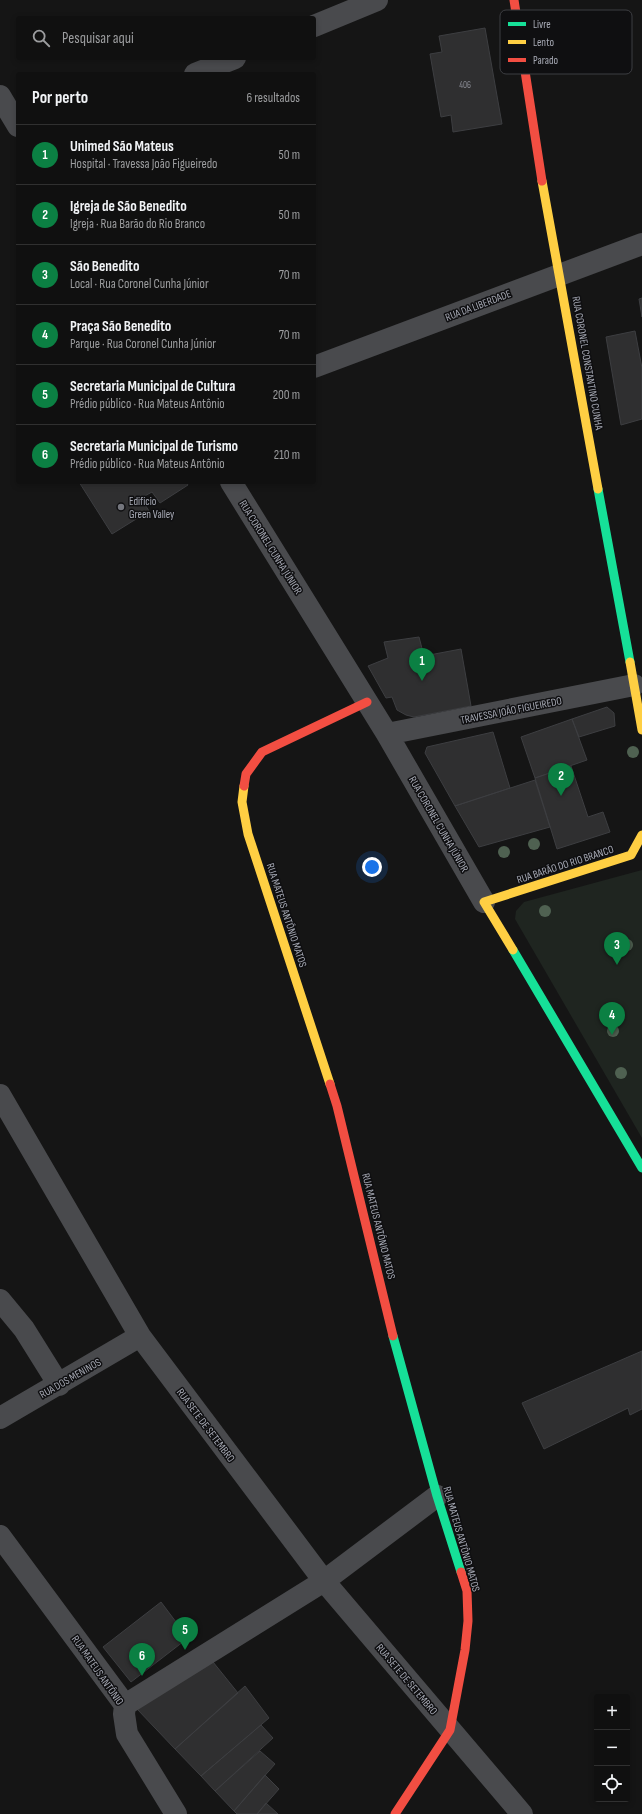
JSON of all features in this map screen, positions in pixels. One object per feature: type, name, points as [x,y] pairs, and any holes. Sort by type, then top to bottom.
[{"type":"street","points":[[316,25],[377,0]]},
{"type":"street","name":"RUA CORONEL CONSTANTINO CUNHA","points":[[514,0],[516,10]]},
{"type":"street","points":[[200,72],[229,60]]},
{"type":"street","name":"RUA CORONEL CONSTANTINO CUNHA","points":[[526,74],[542,179],[642,730]]},
{"type":"street","points":[[0,96],[16,123]]},
{"type":"street","name":"RUA DA LIBERDADE","points":[[316,366],[642,244]]},
{"type":"street","name":"RUA CORONEL CUNHA JÚNIOR","points":[[233,484],[387,734],[484,902],[642,1168]]},
{"type":"street","name":"TRAVESSA JOÃO FIGUEIREDO","points":[[387,734],[634,685]]},
{"type":"street","name":"RUA MATEUS ANTÔNIO MATOS","points":[[367,702],[262,752],[246,774],[242,802],[248,834],[337,1106],[397,1351],[437,1496],[467,1591],[468,1621],[465,1650],[450,1730],[395,1814]]},
{"type":"street","name":"RUA BARÃO DO RIO BRANCO","points":[[484,902],[631,855],[642,835]]},
{"type":"street","points":[[631,855],[642,856]]},
{"type":"street","name":"RUA SETE DE SETEMBRO","points":[[0,1095],[140,1336],[324,1581],[522,1814]]},
{"type":"street","points":[[0,1300],[24,1329],[59,1385]]},
{"type":"street","name":"RUA DOS MENINOS","points":[[0,1418],[59,1385],[140,1336]]},
{"type":"street","points":[[125,1706],[324,1581],[437,1496]]},
{"type":"street","name":"RUA MATEUS ANTÔNIO","points":[[0,1536],[125,1706],[124,1714],[127,1734],[176,1814]]},
{"type":"shaded area","points":[[642,870],[642,1138],[515,919],[516,911],[524,902]]},
{"type":"building","points":[[485,28],[502,124],[453,132],[451,115],[441,117],[430,54],[442,52],[439,36]]},
{"type":"building","points":[[642,298],[642,317],[639,299]]},
{"type":"building","points":[[635,331],[642,368],[642,419],[621,425],[606,337]]},
{"type":"building","name":"Edifício Green Valley","points":[[80,484],[188,485],[160,503],[152,492],[141,498],[149,511],[112,534]]},
{"type":"building","points":[[419,637],[424,656],[461,649],[471,706],[414,717],[397,710],[392,697],[386,698],[368,666],[388,658],[384,642]]},
{"type":"building","points":[[607,707],[614,713],[615,726],[579,737],[572,719]]},
{"type":"building","points":[[572,719],[587,760],[535,778],[521,737]]},
{"type":"building","points":[[493,732],[510,788],[455,806],[425,753],[427,747]]},
{"type":"building","points":[[571,766],[588,817],[603,812],[610,832],[557,849],[535,778]]},
{"type":"building","points":[[535,780],[550,827],[479,847],[455,806]]},
{"type":"building","points":[[642,1351],[642,1409],[630,1415],[628,1408],[544,1449],[522,1403]]},
{"type":"building","points":[[161,1602],[188,1638],[131,1682],[103,1647]]},
{"type":"building","points":[[209,1657],[238,1693],[175,1749],[137,1709]]},
{"type":"building","points":[[245,1686],[269,1718],[201,1776],[175,1749]]},
{"type":"building","points":[[261,1725],[273,1738],[215,1791],[201,1776]]},
{"type":"building","points":[[260,1751],[275,1764],[234,1811],[215,1791]]},
{"type":"building","points":[[265,1775],[279,1789],[257,1814],[237,1814],[234,1811]]},
{"type":"building","points":[[266,1803],[278,1814],[257,1814]]},
{"type":"traffic: fast","points":[[598,489],[630,662]]},
{"type":"traffic: fast","points":[[513,950],[642,1168]]},
{"type":"traffic: fast","points":[[393,1336],[437,1496],[461,1572]]},
{"type":"traffic: slow","points":[[542,181],[598,489]]},
{"type":"traffic: slow","points":[[630,662],[642,730]]},
{"type":"traffic: slow","points":[[244,786],[242,802],[248,834],[330,1084]]},
{"type":"traffic: slow","points":[[513,950],[484,902],[631,855],[642,835]]},
{"type":"traffic: jam","points":[[514,0],[516,10]]},
{"type":"traffic: jam","points":[[525,74],[542,181]]},
{"type":"traffic: jam","points":[[244,786],[246,774],[262,752],[367,702]]},
{"type":"traffic: jam","points":[[330,1084],[337,1106],[393,1336]]},
{"type":"traffic: jam","points":[[395,1814],[450,1730],[465,1650],[468,1621],[467,1591],[461,1572]]},
{"type":"place","name":"Edifício Green Valley","points":[[121,507]]},
{"type":"place","name":"Unimed São Mateus","points":[[422,681]]},
{"type":"place","name":"Igreja de São Benedito","points":[[561,796]]},
{"type":"place","name":"São Benedito","points":[[617,965]]},
{"type":"place","name":"Praça São Benedito","points":[[612,1035]]},
{"type":"place","name":"Secretaria Municipal de Cultura","points":[[185,1650]]},
{"type":"place","name":"Secretaria Municipal de Turismo","points":[[142,1676]]}]
